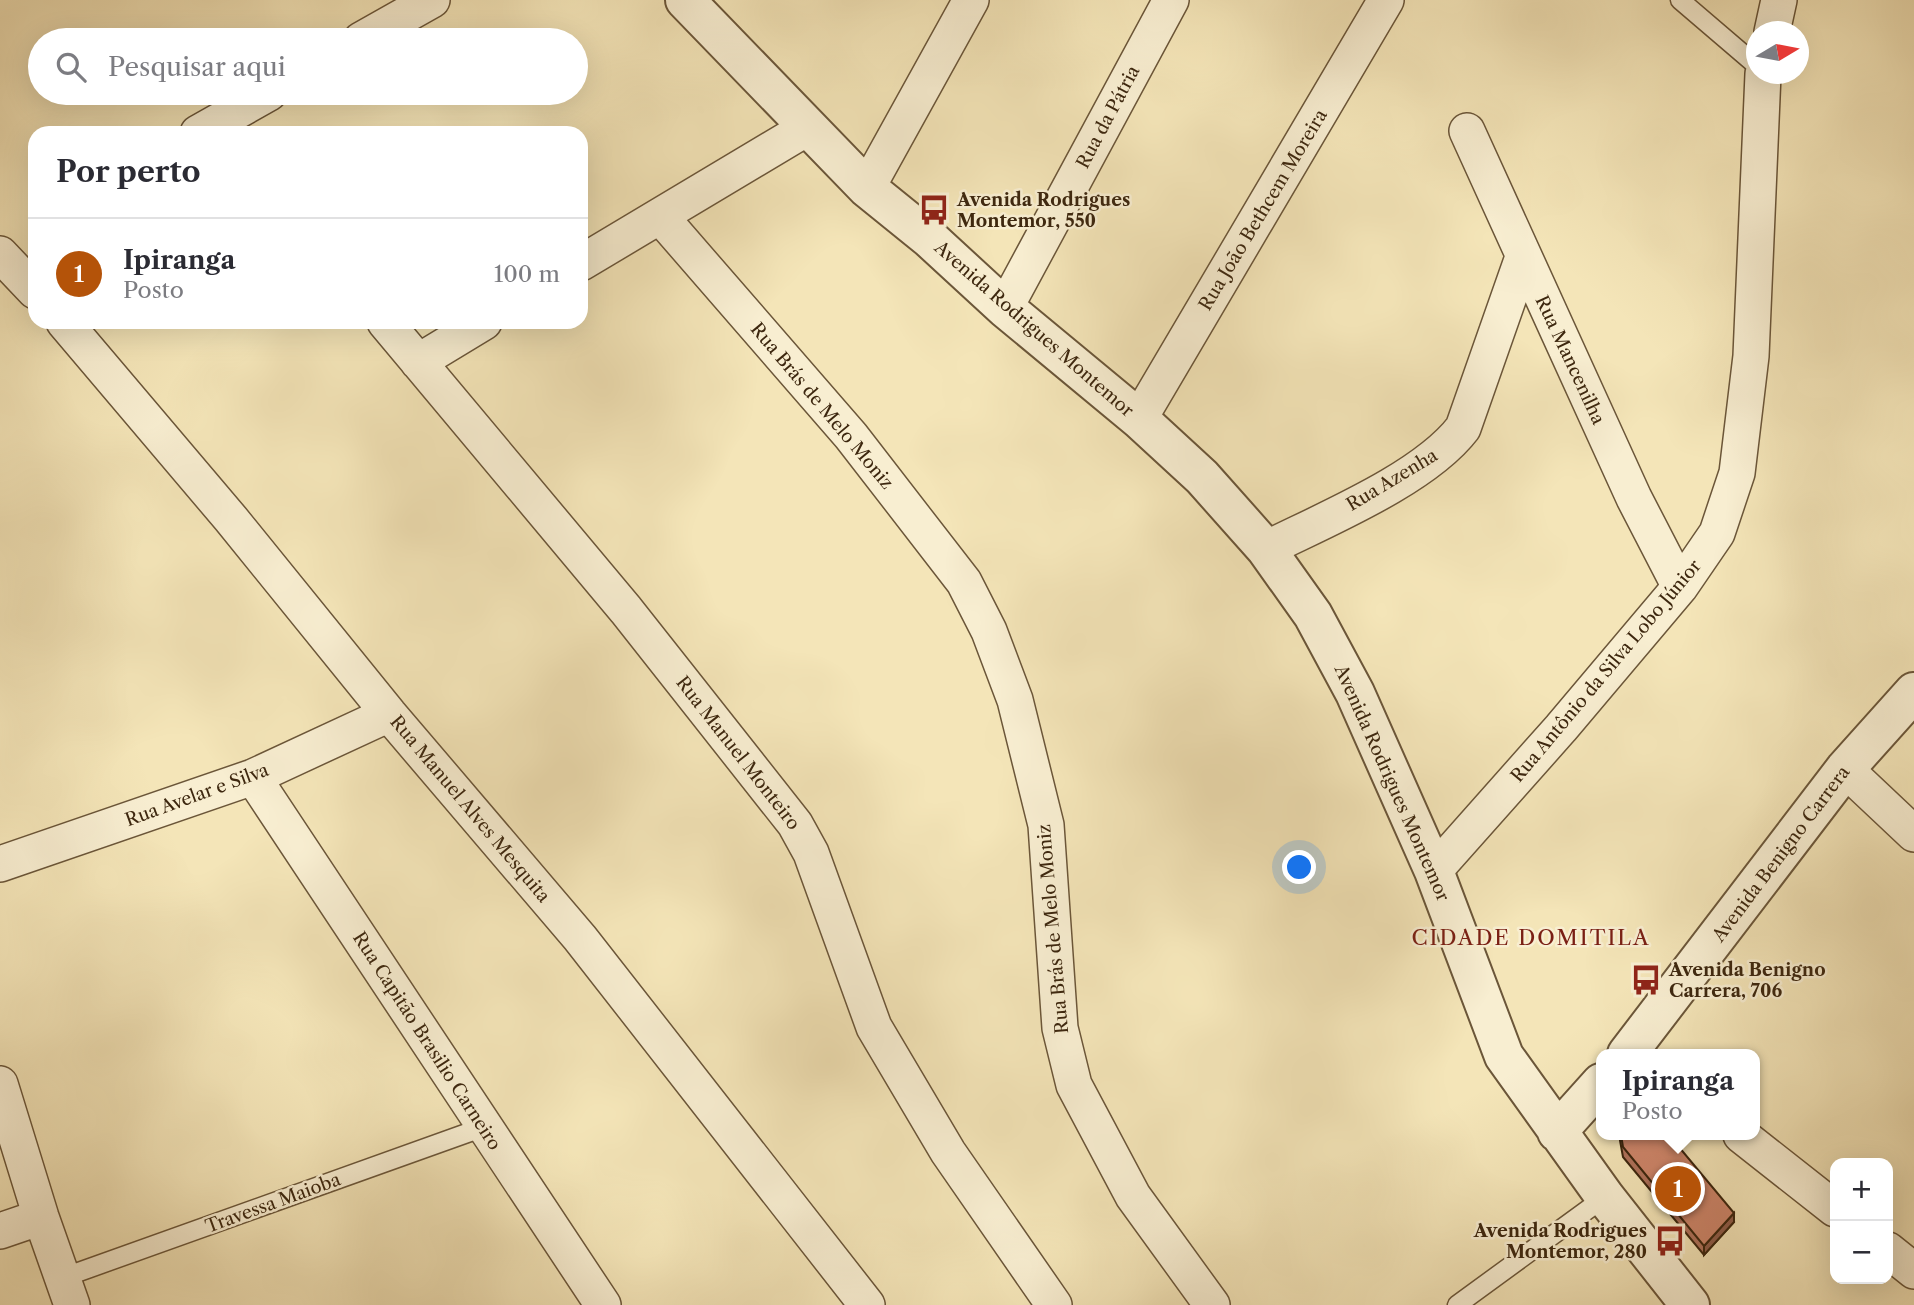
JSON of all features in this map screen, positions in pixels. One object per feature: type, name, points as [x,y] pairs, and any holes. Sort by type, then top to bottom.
[{"type":"street","points":[[382,28],[432,0]]},
{"type":"street","name":"Avenida Rodrigues Montemor","points":[[685,0],[867,188],[930,239],[1005,309],[1139,419],[1202,477],[1266,549],[1312,615],[1355,692],[1434,871],[1504,1056],[1605,1197],[1690,1305]]},
{"type":"street","points":[[867,188],[971,0]]},
{"type":"street","name":"Rua da Pátria","points":[[1005,309],[1171,0]]},
{"type":"street","name":"Rua João Bethcem Moreira","points":[[1139,419],[1386,0]]},
{"type":"street","points":[[1774,21],[1779,0]]},
{"type":"street","name":"Rua Antônio da Silva Lobo Júnior","points":[[1434,871],[1561,728],[1680,587],[1717,533],[1737,472],[1751,356],[1763,84]]},
{"type":"street","points":[[219,126],[251,105]]},
{"type":"street","points":[[588,259],[807,128]]},
{"type":"street","name":"Rua Mancenilha","points":[[1467,131],[1522,257],[1634,498],[1680,587]]},
{"type":"street","name":"Rua Brás de Melo Moniz","points":[[660,216],[851,436],[964,582],[989,631],[1015,700],[1046,825],[1060,1028],[1074,1086],[1133,1196],[1212,1305]]},
{"type":"street","points":[[0,254],[28,284]]},
{"type":"street","name":"Rua Azenha","points":[[1266,549],[1393,484],[1453,441],[1463,428],[1522,257]]},
{"type":"street","name":"Rua Manuel Alves Mesquita","points":[[70,329],[231,519],[389,714],[580,937],[867,1305]]},
{"type":"street","name":"Rua Manuel Monteiro","points":[[391,329],[626,610],[795,824],[811,853],[874,1027],[948,1152],[1054,1305]]},
{"type":"street","points":[[418,362],[472,329]]},
{"type":"street","name":"Avenida Benigno Carrera","points":[[1635,1049],[1845,769],[1914,692]]},
{"type":"street","name":"Rua Avelar e Silva","points":[[0,864],[253,777],[389,714]]},
{"type":"street","points":[[1845,769],[1914,834]]},
{"type":"street","name":"Rua Capitão Brasilio Carneiro","points":[[253,777],[603,1305]]},
{"type":"street","points":[[0,1084],[67,1291]]},
{"type":"street","points":[[1557,1132],[1596,1089]]},
{"type":"street","points":[[1747,1140],[1830,1205]]},
{"type":"street","points":[[0,1231],[41,1217]]},
{"type":"street","points":[[1893,1254],[1914,1271]]},
{"type":"lane","points":[[1680,0],[1746,56]]},
{"type":"lane","name":"Travessa Maioba","points":[[67,1291],[484,1127]]},
{"type":"lane","points":[[1457,1305],[1605,1197]]},
{"type":"building","points":[[1622,1140],[1673,1140],[1734,1213],[1704,1246],[1623,1147]]},
{"type":"place","name":"Avenida Rodrigues Montemor, 550","points":[[934,210]]},
{"type":"place","name":"Avenida Benigno Carrera, 706","points":[[1646,980]]},
{"type":"place","name":"Ipiranga","points":[[1678,1189]]},
{"type":"place","name":"Avenida Rodrigues Montemor, 280","points":[[1670,1241]]},
{"type":"district","name":"CIDADE DOMITILA","points":[[1531,938]]}]
